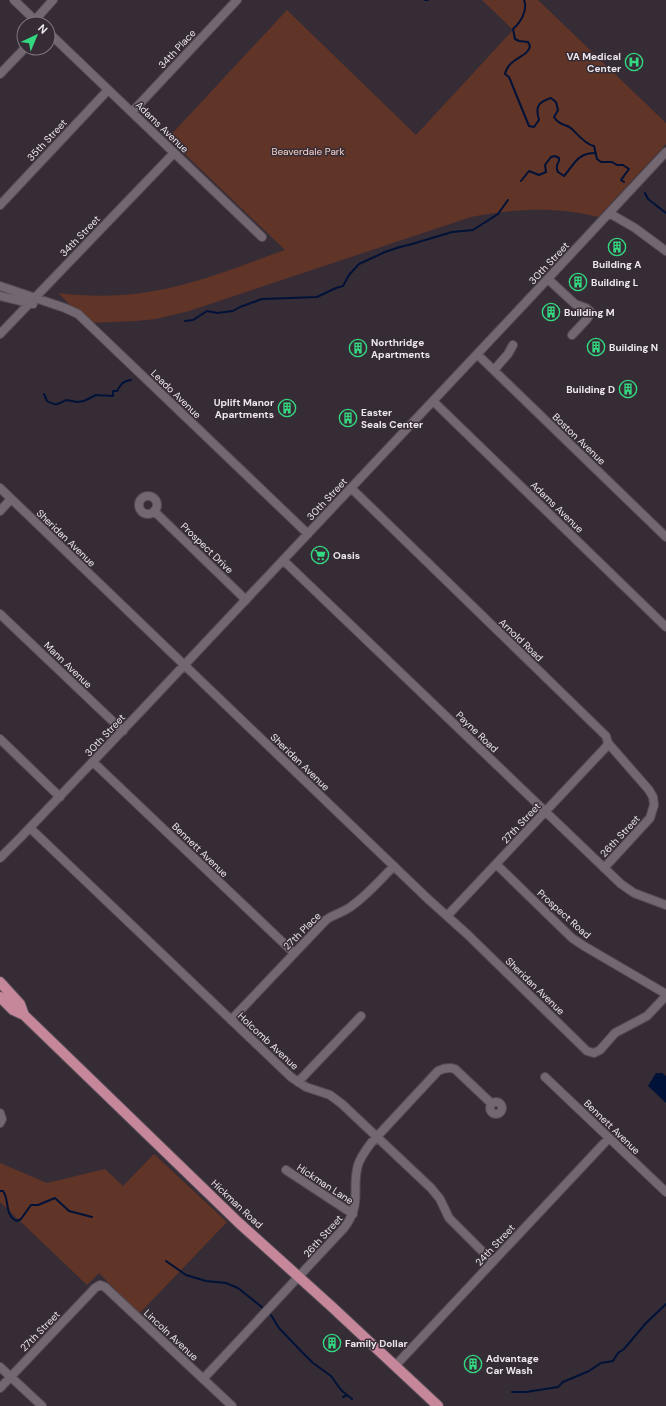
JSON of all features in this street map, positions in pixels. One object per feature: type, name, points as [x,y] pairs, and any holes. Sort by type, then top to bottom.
[{"type":"main road","name":"Hickman Road","points":[[0,982],[20,1004],[24,1015]]},
{"type":"main road","name":"Hickman Road","points":[[0,998],[13,1010],[24,1015],[239,1223],[300,1277],[438,1406]]},
{"type":"street","points":[[14,0],[31,16]]},
{"type":"street","points":[[41,16],[53,0]]},
{"type":"street","name":"34th Place","points":[[132,112],[237,0]]},
{"type":"street","name":"Adams Avenue","points":[[56,40],[262,237]]},
{"type":"street","points":[[0,74],[17,56]]},
{"type":"street","name":"35th Street","points":[[0,205],[108,90]]},
{"type":"street","name":"34th Street","points":[[0,334],[174,152]]},
{"type":"street","name":"30th Street","points":[[0,858],[123,731],[548,280],[666,152]]},
{"type":"street","points":[[610,213],[635,228],[666,250]]},
{"type":"street","points":[[548,280],[575,304],[586,308],[591,312],[587,319],[572,335]]},
{"type":"street","name":"Leado Avenue","points":[[0,286],[65,308],[78,314],[308,534]]},
{"type":"street","points":[[0,296],[28,304],[52,304]]},
{"type":"street","points":[[494,370],[508,354],[513,345]]},
{"type":"street","name":"Boston Avenue","points":[[477,354],[666,537]]},
{"type":"street","name":"Adams Avenue","points":[[434,401],[666,627]]},
{"type":"street","name":"Sheridan Avenue","points":[[0,488],[587,1051],[594,1053],[600,1050],[615,1033],[647,1016],[666,995]]},
{"type":"street","name":"Arnold Road","points":[[351,488],[606,736],[608,743],[649,790],[653,797],[654,805],[650,818]]},
{"type":"street","points":[[0,511],[11,499]]},
{"type":"street","name":"Prospect Drive","points":[[154,511],[246,600]]},
{"type":"street","name":"Payne Road","points":[[283,560],[604,868],[634,893],[666,905]]},
{"type":"street","name":"Mann Avenue","points":[[0,614],[123,731]]},
{"type":"street","points":[[0,740],[60,797]]},
{"type":"street","name":"27th Street","points":[[447,916],[606,747],[608,743]]},
{"type":"street","name":"Bennett Avenue","points":[[93,762],[294,953]]},
{"type":"street","name":"26th Street","points":[[604,868],[650,818]]},
{"type":"street","name":"Holcomb Avenue","points":[[30,828],[298,1082],[306,1087],[330,1095],[342,1104],[431,1188],[440,1199],[449,1218],[493,1262]]},
{"type":"street","name":"Prospect Road","points":[[496,864],[572,938],[666,995]]},
{"type":"street","name":"27th Place","points":[[231,1020],[326,920],[334,914],[344,911],[354,905],[394,866]]},
{"type":"street","points":[[298,1082],[361,1016]]},
{"type":"street","name":"26th Street","points":[[203,1379],[300,1277],[351,1219],[356,1207],[357,1172],[358,1164],[362,1155],[438,1071],[443,1068],[456,1069],[492,1104]]},
{"type":"street","name":"Bennett Avenue","points":[[545,1077],[666,1192]]},
{"type":"street","points":[[0,1113],[2,1119],[0,1123]]},
{"type":"street","name":"24th Street","points":[[395,1366],[609,1138]]},
{"type":"street","name":"Hickman Lane","points":[[286,1170],[353,1214]]},
{"type":"street","name":"Lincoln Avenue","points":[[96,1288],[100,1285],[105,1287],[232,1406]]},
{"type":"street","name":"27th Street","points":[[0,1388],[96,1288]]},
{"type":"street","points":[[0,1367],[42,1406]]},
{"type":"green space","name":"Beaverdale Park","points":[[482,0],[538,0],[666,123],[666,144],[598,217],[566,211],[534,210],[503,212],[471,217],[189,311],[156,319],[89,323],[58,293],[106,296],[170,288],[203,279],[285,250],[168,138],[287,10],[416,135],[513,30]]},
{"type":"green space","points":[[154,1154],[227,1222],[139,1314],[99,1273],[87,1285],[0,1202],[0,1163],[47,1183],[105,1169],[123,1186]]},
{"type":"water","points":[[656,1073],[662,1073],[666,1076],[666,1103],[648,1086]]},
{"type":"waterway","points":[[524,0],[525,8],[523,16],[513,29],[515,39],[528,42],[530,46],[529,50],[510,64],[505,74],[509,77],[529,126],[534,127],[539,120],[537,112],[540,103],[551,98],[556,102],[558,110],[554,117],[556,120],[561,124],[570,127],[585,142],[594,146],[597,159],[601,162],[612,162],[617,165],[623,165],[629,169],[621,180],[624,182]]},
{"type":"waterway","points":[[521,181],[529,171],[539,175],[546,172],[545,165],[551,157],[555,156],[559,158],[557,169],[558,172],[564,176],[580,157],[595,153]]},
{"type":"waterway","points":[[645,193],[648,199],[666,213]]},
{"type":"waterway","points":[[185,321],[193,320],[207,311],[217,313],[233,311],[262,299],[317,297],[343,286],[349,275],[359,264],[385,252],[452,232],[473,230],[498,214],[508,200]]},
{"type":"waterway","points":[[44,394],[47,401],[52,404],[58,404],[66,400],[77,402],[84,401],[96,395],[113,396],[113,391],[117,391],[122,383],[131,380]]},
{"type":"waterway","points":[[0,1191],[3,1191],[5,1195],[10,1215],[17,1221],[21,1219],[31,1205],[38,1205],[55,1198],[69,1211],[92,1217]]},
{"type":"waterway","points":[[166,1261],[186,1275],[206,1281],[226,1283],[238,1288],[263,1308]]},
{"type":"waterway","points":[[512,1392],[526,1392],[558,1387],[563,1382],[589,1371],[601,1363],[613,1361],[618,1353],[624,1349],[646,1323],[666,1304]]},
{"type":"waterway","points":[[271,1315],[279,1328],[300,1350],[313,1363],[331,1376],[341,1390],[352,1399]]},
{"type":"waterway","points":[[343,1397],[347,1395]]},
{"type":"place","name":"VA Medical Center","points":[[634,62]]},
{"type":"place","name":"Building A","points":[[617,247]]},
{"type":"place","name":"Building L","points":[[578,282]]},
{"type":"place","name":"Building M","points":[[551,312]]},
{"type":"place","name":"Building N","points":[[596,347]]},
{"type":"place","name":"Northridge Apartments","points":[[358,348]]},
{"type":"place","name":"Building D","points":[[628,389]]},
{"type":"place","name":"Uplift Manor Apartments","points":[[287,408]]},
{"type":"place","name":"Easter Seals Center","points":[[348,418]]},
{"type":"place","name":"Oasis","points":[[320,555]]},
{"type":"place","name":"Family Dollar","points":[[332,1343]]},
{"type":"place","name":"Advantage Car Wash","points":[[473,1364]]}]
